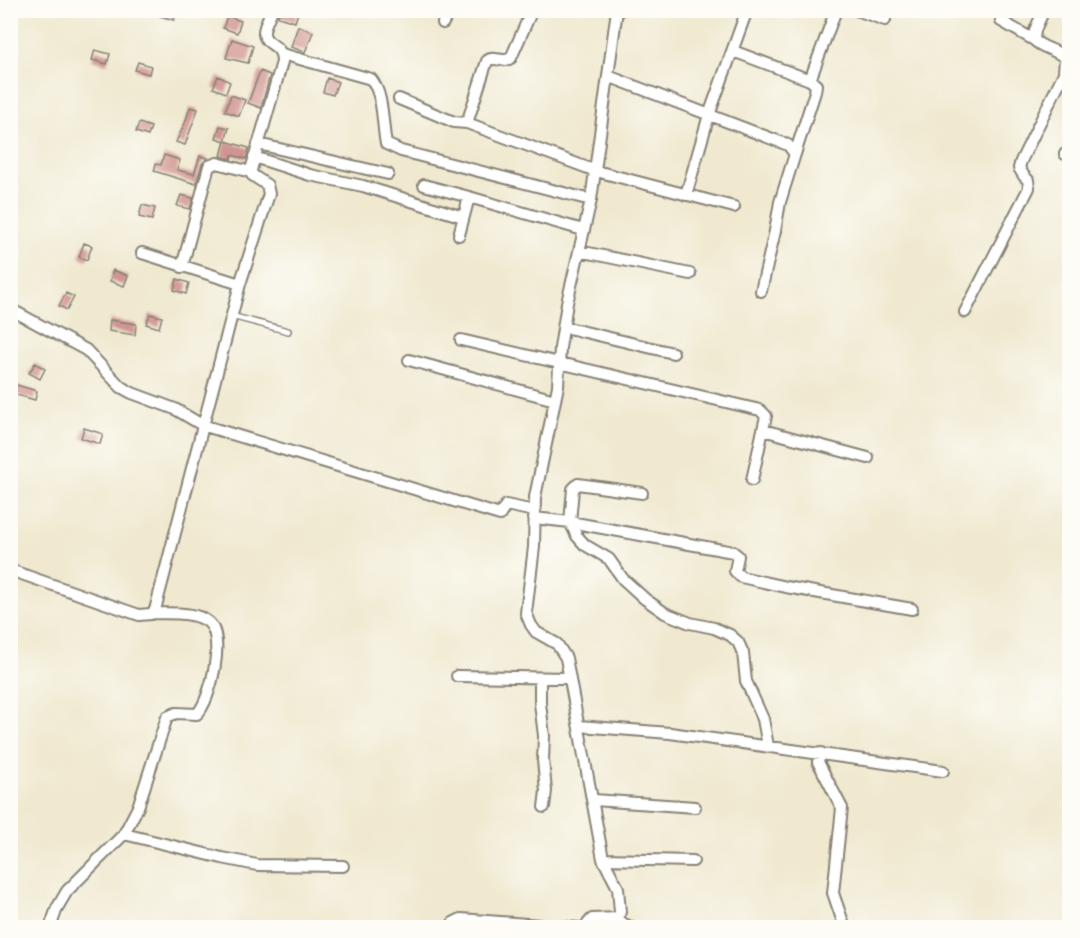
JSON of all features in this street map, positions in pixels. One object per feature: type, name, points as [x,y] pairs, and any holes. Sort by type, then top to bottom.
[{"type":"street","points":[[251,172],[279,73],[282,54],[278,47],[267,41],[264,36],[272,10]]},
{"type":"street","points":[[443,23],[449,10]]},
{"type":"street","points":[[467,123],[487,61],[492,58],[505,61],[511,58],[532,10]]},
{"type":"street","points":[[686,195],[709,115],[747,10]]},
{"type":"street","points":[[810,80],[836,10]]},
{"type":"street","points":[[856,10],[885,20]]},
{"type":"street","points":[[965,312],[1029,188],[1030,182],[1019,168],[1021,161],[1064,73],[1065,58],[1060,53],[1043,46],[1001,21],[1001,10]]},
{"type":"street","points":[[1034,40],[1035,30],[1044,10]]},
{"type":"street","points":[[614,12],[596,171],[564,327],[555,400],[535,497],[534,548],[528,594],[528,618],[536,632],[557,644],[566,658],[594,800],[603,859],[618,888],[620,912],[618,918]]},
{"type":"street","points":[[733,51],[810,80],[816,85],[780,202],[760,291]]},
{"type":"street","points":[[282,54],[371,79],[378,94],[386,144],[401,151],[591,200]]},
{"type":"street","points":[[608,76],[788,145],[795,154]]},
{"type":"street","points":[[399,99],[454,122],[467,123],[596,171],[734,207]]},
{"type":"street","points":[[258,144],[388,174]]},
{"type":"street","points":[[254,157],[310,175],[363,186],[463,217]]},
{"type":"street","points":[[153,613],[231,316],[269,194],[267,184],[251,172],[217,163],[209,166],[182,267]]},
{"type":"street","points":[[424,185],[584,230]]},
{"type":"street","points":[[459,235],[469,197]]},
{"type":"street","points":[[579,251],[690,273]]},
{"type":"street","points":[[142,253],[240,284]]},
{"type":"street","points":[[10,309],[86,350],[121,387],[175,409],[202,425],[500,515],[506,505],[570,522],[733,552],[738,556],[735,571],[741,577],[912,609]]},
{"type":"street","points":[[564,327],[673,353]]},
{"type":"street","points":[[461,340],[760,410],[766,416],[752,480]]},
{"type":"street","points":[[409,360],[555,400]]},
{"type":"street","points":[[763,430],[868,458]]},
{"type":"street","points":[[642,493],[578,484],[573,489],[570,522],[585,545],[609,559],[623,579],[645,599],[665,613],[690,623],[714,628],[730,635],[738,642],[743,653],[746,681],[763,719],[768,746]]},
{"type":"street","points":[[10,570],[132,612],[148,615],[153,613],[194,616],[208,622],[214,628],[216,638],[215,668],[201,711],[193,716],[171,714],[163,723],[138,807],[124,834],[67,891],[50,927]]},
{"type":"street","points":[[457,676],[569,678]]},
{"type":"street","points":[[540,678],[546,791],[544,807]]},
{"type":"street","points":[[579,726],[669,733],[943,771]]},
{"type":"street","points":[[820,753],[818,762],[842,808],[833,893],[845,927]]},
{"type":"street","points":[[594,800],[694,807]]},
{"type":"street","points":[[124,834],[222,858],[258,864],[343,866]]},
{"type":"street","points":[[603,859],[693,861]]},
{"type":"street","points":[[584,927],[592,919],[618,918]]},
{"type":"street","points":[[618,918],[622,923],[632,927]]},
{"type":"street","points":[[452,927],[453,923],[460,919],[579,927]]},
{"type":"lane","points":[[231,316],[288,331]]},
{"type":"building","points":[[151,10],[177,10],[174,20],[150,13]]},
{"type":"building","points":[[280,10],[299,10],[295,22],[278,17]]},
{"type":"building","points":[[227,16],[241,21],[237,33],[223,28]]},
{"type":"building","points":[[298,26],[313,32],[305,52],[291,47]]},
{"type":"building","points":[[232,39],[253,46],[248,63],[226,58]]},
{"type":"building","points":[[95,50],[110,54],[107,64],[92,60]]},
{"type":"building","points":[[138,62],[151,66],[149,74],[135,70]]},
{"type":"building","points":[[260,71],[270,75],[261,108],[248,103]]},
{"type":"building","points":[[218,76],[230,82],[226,93],[213,88]]},
{"type":"building","points":[[327,78],[338,82],[333,95],[323,92]]},
{"type":"building","points":[[231,95],[245,100],[239,116],[225,111]]},
{"type":"building","points":[[190,107],[198,109],[185,145],[176,142]]},
{"type":"building","points":[[139,123],[151,127],[148,136],[136,132]]},
{"type":"building","points":[[220,126],[229,128],[225,141],[216,138]]},
{"type":"building","points":[[225,141],[249,148],[246,159],[232,155],[231,159],[221,156]]},
{"type":"building","points":[[164,155],[180,160],[177,170],[194,174],[200,156],[208,158],[202,164],[196,184],[154,171],[156,164],[161,165]]},
{"type":"building","points":[[181,195],[193,198],[190,209],[177,206]]},
{"type":"building","points":[[142,205],[155,208],[152,220],[139,217]]},
{"type":"building","points":[[84,243],[92,246],[87,260],[79,257]]},
{"type":"building","points":[[113,270],[128,276],[124,286],[110,281]]},
{"type":"building","points":[[177,279],[189,283],[186,294],[174,290]]},
{"type":"building","points":[[66,293],[74,297],[67,310],[59,306]]},
{"type":"building","points":[[150,314],[162,317],[159,328],[146,324]]},
{"type":"building","points":[[110,320],[136,324],[135,335],[109,331]]},
{"type":"building","points":[[35,363],[45,369],[40,379],[29,373]]},
{"type":"building","points":[[13,384],[37,391],[35,400],[10,393]]},
{"type":"building","points":[[84,428],[103,434],[100,444],[81,438]]}]
